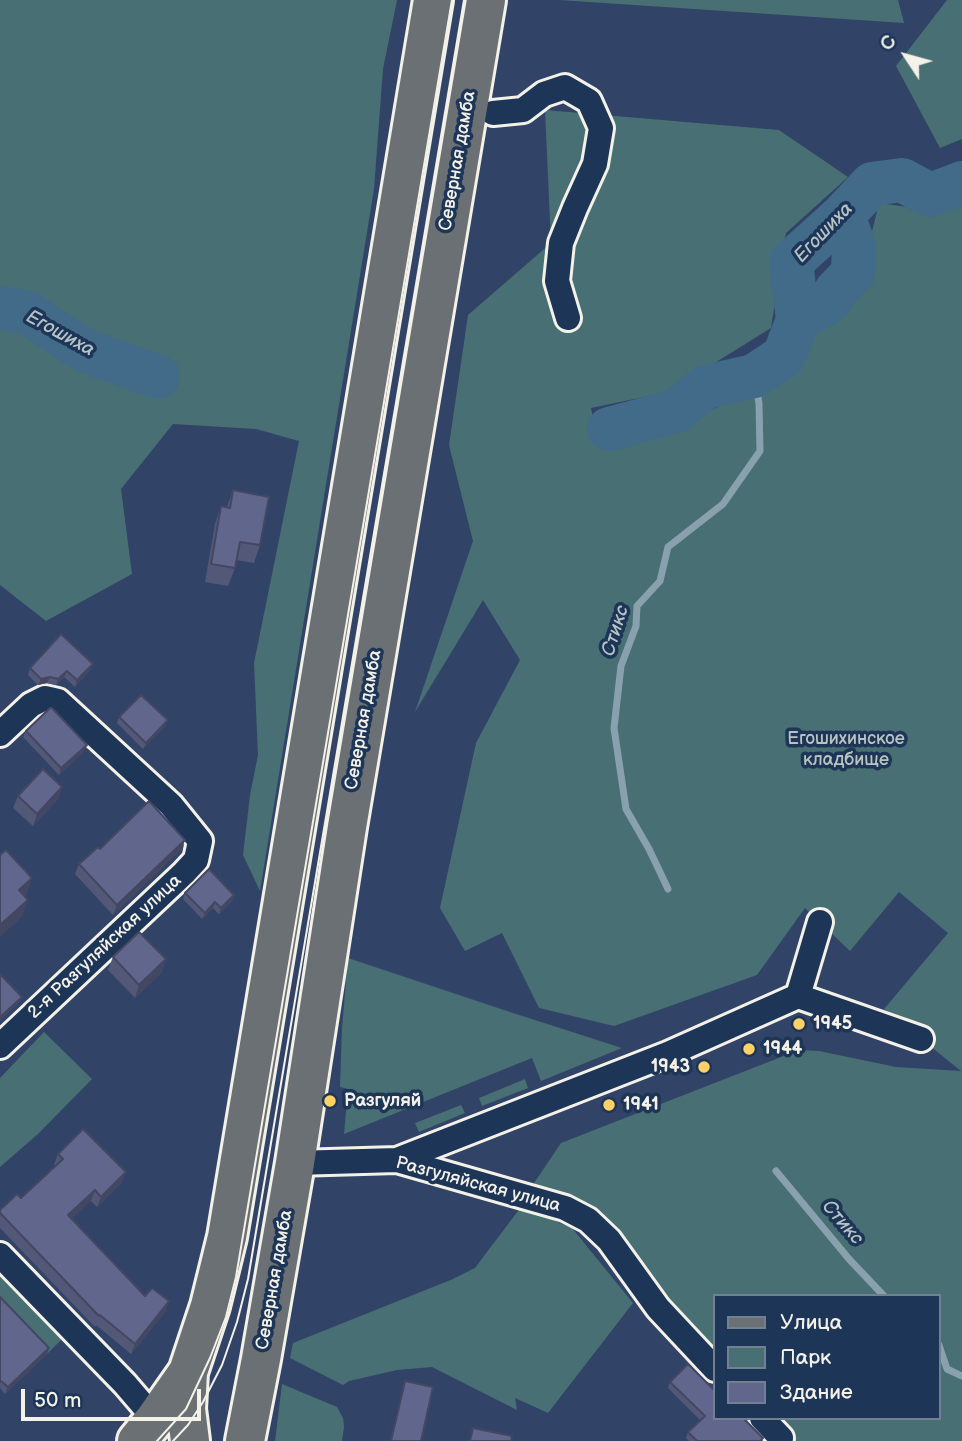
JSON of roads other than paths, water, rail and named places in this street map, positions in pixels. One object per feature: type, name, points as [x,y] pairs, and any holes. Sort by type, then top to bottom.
[{"type":"main road","points":[[190,1441],[186,1409],[188,1372],[210,1306],[227,1237],[433,0]]},
{"type":"main road","name":"Северная дамба","points":[[245,1441],[295,1163],[347,827],[486,0]]},
{"type":"main road","points":[[146,1430],[188,1372]]},
{"type":"street","points":[[493,113],[523,110],[544,94],[565,87],[589,101],[601,128],[595,164],[561,243],[557,281],[568,317]]},
{"type":"street","name":"2-я Разгуляйская улица","points":[[0,734],[31,705],[45,698],[58,701],[171,805],[200,841],[196,860],[184,873],[0,1046]]},
{"type":"street","points":[[798,996],[820,922]]},
{"type":"street","points":[[397,1160],[668,1054],[798,996],[921,1039]]},
{"type":"street","name":"Разгуляйская улица","points":[[295,1163],[397,1160],[565,1208],[588,1220],[609,1240],[658,1308],[713,1367]]},
{"type":"street","points":[[0,1255],[125,1384],[146,1430]]},
{"type":"street","points":[[764,1420],[780,1438]]},
{"type":"waterway","name":"Егошиха","points":[[609,429],[676,411],[706,387],[754,376],[784,356],[798,320],[791,262],[843,215],[872,184],[902,180],[930,195],[962,183]]},
{"type":"waterway","points":[[798,320],[830,301],[853,273],[854,246],[843,215]]},
{"type":"waterway","name":"Егошиха","points":[[0,308],[28,313],[84,350],[158,377]]},
{"type":"waterway","name":"Стикс","points":[[668,889],[626,809],[614,728],[621,666],[636,626],[637,606],[660,581],[668,547],[723,504],[760,451],[759,403],[754,376]]},
{"type":"waterway","name":"Стикс","points":[[776,1171],[849,1259],[882,1294]]},
{"type":"waterway","name":"Стикс","points":[[941,1351],[947,1369],[962,1376]]},
{"type":"tram line","points":[[157,1441],[186,1409],[226,1317],[236,1277],[452,0]]},
{"type":"tram line","points":[[173,1441],[188,1425],[203,1402],[222,1365],[248,1279],[464,0]]},
{"type":"place","name":"1945","points":[[799,1024]]},
{"type":"place","name":"1944","points":[[749,1049]]},
{"type":"place","name":"1943","points":[[704,1067]]},
{"type":"place","name":"Разгуляй","points":[[330,1101]]},
{"type":"place","name":"1941","points":[[609,1105]]},
{"type":"park label","name":"Егошихинское кладбище","points":[[846,749]]}]
